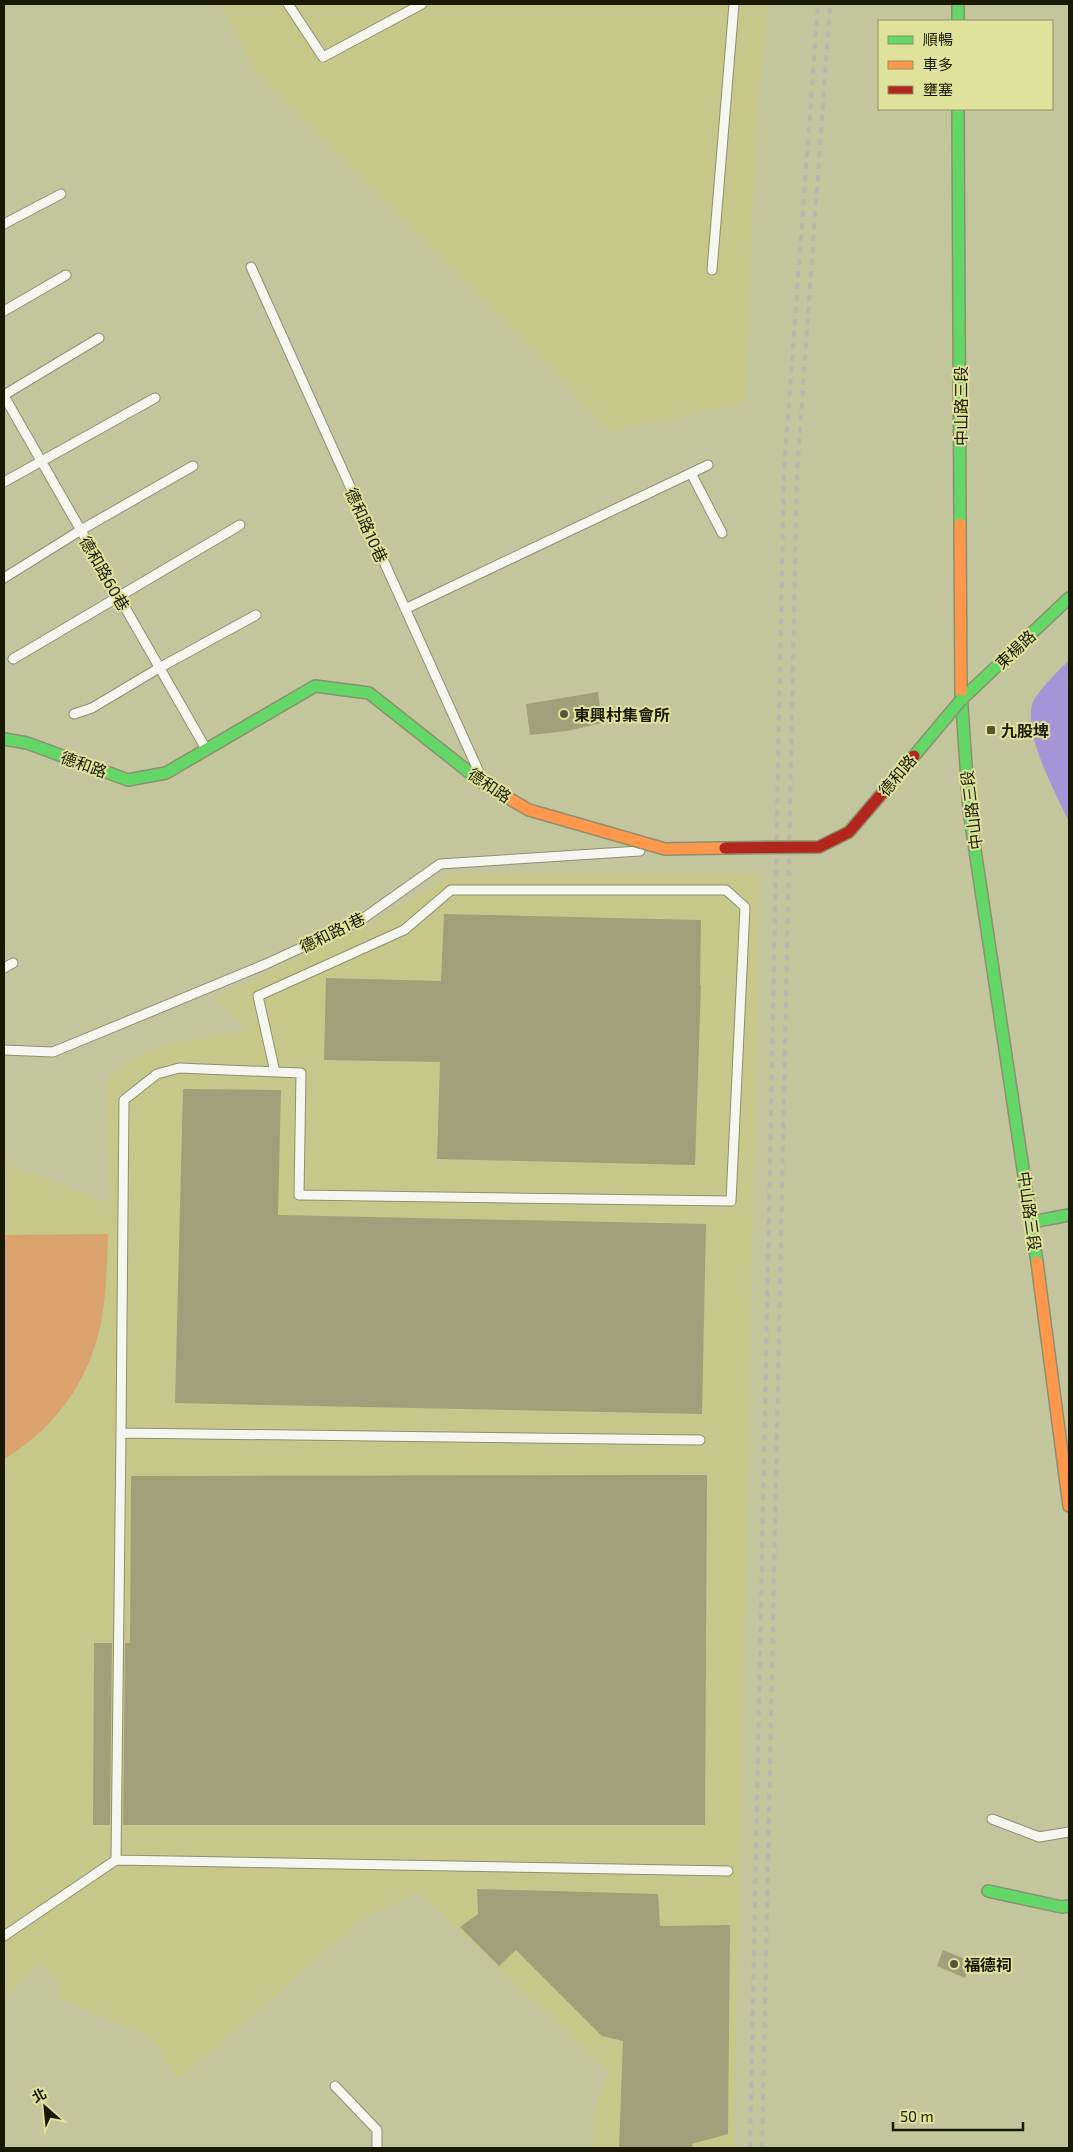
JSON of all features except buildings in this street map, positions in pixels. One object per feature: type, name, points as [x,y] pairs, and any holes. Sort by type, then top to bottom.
[{"type":"street","points":[[958,4],[958,20]]},
{"type":"street","name":"中山路三段","points":[[958,110],[961,700],[969,810],[1032,1222],[1069,1506]]},
{"type":"street","name":"東楊路","points":[[961,700],[1069,598]]},
{"type":"street","name":"德和路","points":[[4,739],[27,743],[128,780],[166,773],[316,686],[369,693],[484,784],[529,810],[665,849],[819,847],[849,832],[961,700]]},
{"type":"street","points":[[1032,1222],[1069,1215]]},
{"type":"street","points":[[988,1891],[1069,1906]]},
{"type":"lane","points":[[288,4],[323,57],[422,4]]},
{"type":"lane","points":[[712,270],[734,4]]},
{"type":"lane","points":[[4,224],[61,194]]},
{"type":"lane","name":"德和路10巷","points":[[251,267],[484,784]]},
{"type":"lane","points":[[4,311],[66,275]]},
{"type":"lane","points":[[4,395],[99,338]]},
{"type":"lane","name":"德和路60巷","points":[[4,395],[206,750]]},
{"type":"lane","points":[[4,482],[155,398]]},
{"type":"lane","points":[[405,609],[708,465]]},
{"type":"lane","points":[[4,578],[80,530],[193,466]]},
{"type":"lane","points":[[691,473],[722,533]]},
{"type":"lane","points":[[13,659],[240,525]]},
{"type":"lane","points":[[74,714],[92,708],[159,668],[256,615]]},
{"type":"lane","name":"德和路1巷","points":[[4,1050],[53,1052],[266,964],[361,920],[440,864],[665,849]]},
{"type":"lane","points":[[116,1860],[122,1433],[124,1100],[157,1074],[179,1068],[274,1072],[301,1073],[299,1195],[731,1201],[744,907],[726,890],[451,890],[404,930],[258,996],[274,1072]]},
{"type":"lane","points":[[4,968],[12,963]]},
{"type":"lane","points":[[122,1433],[700,1440]]},
{"type":"lane","points":[[992,1820],[1039,1837],[1069,1832]]},
{"type":"lane","points":[[4,1936],[116,1860],[728,1871]]},
{"type":"lane","points":[[335,2086],[377,2130],[377,2148]]},
{"type":"shaded area","points":[[221,4],[769,4],[757,113],[745,403],[610,432],[536,352],[259,77]]},
{"type":"shaded area","points":[[1069,661],[1069,822],[1043,765],[1033,733],[1031,718],[1032,705],[1037,695]]},
{"type":"shaded area","points":[[760,873],[734,2148],[595,2148],[593,2115],[609,2072],[419,1892],[365,1917],[180,2079],[149,2037],[61,1999],[56,1976],[40,1964],[4,1999],[4,1164],[110,1203],[106,1082],[131,1059],[167,1044],[250,1029],[214,999],[375,922],[452,874]]},
{"type":"shaded area","points":[[108,1234],[106,1286],[100,1328],[84,1373],[73,1393],[43,1430],[4,1459],[4,1235]]},
{"type":"railway","points":[[750,2148],[784,471],[818,4]]},
{"type":"railway","points":[[762,2148],[797,472],[830,4]]},
{"type":"traffic: fast","points":[[958,4],[958,20]]},
{"type":"traffic: fast","points":[[958,110],[960,524]]},
{"type":"traffic: fast","points":[[961,700],[1069,598]]},
{"type":"traffic: fast","points":[[4,739],[27,743],[128,780],[166,773],[315,686],[369,693],[484,784]]},
{"type":"traffic: fast","points":[[961,692],[969,810],[1037,1262]]},
{"type":"traffic: fast","points":[[914,756],[961,700]]},
{"type":"traffic: fast","points":[[1032,1222],[1069,1215]]},
{"type":"traffic: fast","points":[[988,1891],[1062,1907],[1069,1906]]},
{"type":"traffic: slow","points":[[960,524],[961,692]]},
{"type":"traffic: slow","points":[[484,784],[529,810],[665,849],[725,848]]},
{"type":"traffic: slow","points":[[1037,1262],[1069,1506]]},
{"type":"traffic: jam","points":[[725,848],[819,847],[849,832],[914,756]]},
{"type":"place","name":"東興村集會所","points":[[564,714]]},
{"type":"place","name":"九股埤","points":[[991,730]]},
{"type":"place","name":"福德祠","points":[[954,1964]]}]
